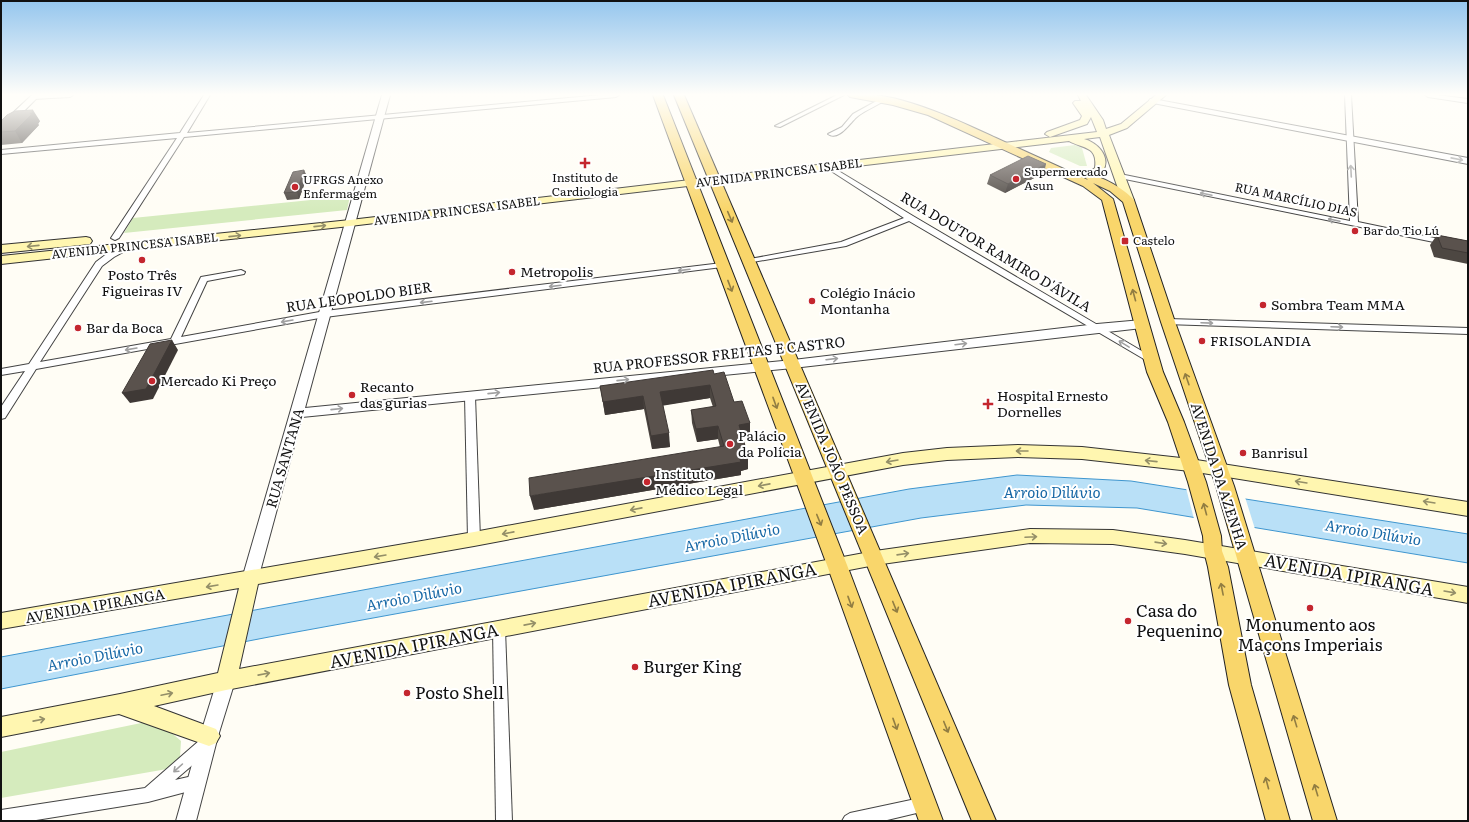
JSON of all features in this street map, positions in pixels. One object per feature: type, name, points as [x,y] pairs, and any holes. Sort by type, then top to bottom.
[{"type":"main road","points":[[673,133],[722,265],[762,366],[802,478],[837,565],[928,812]]},
{"type":"main road","name":"AVENIDA JOÃO PESSOA","points":[[696,133],[837,471],[866,536],[984,821]]},
{"type":"main road","points":[[977,133],[992,140],[1018,145],[1088,176],[1114,189],[1128,200]]},
{"type":"main road","points":[[986,133],[1004,142]]},
{"type":"main road","name":"AVENIDA PRINCESA ISABEL","points":[[714,177],[827,166],[1061,133]]},
{"type":"main road","points":[[1018,145],[1070,139],[1093,133]]},
{"type":"main road","name":"AVENIDA DA AZENHA","points":[[1103,133],[1120,176],[1224,486],[1325,821]]},
{"type":"main road","points":[[1070,139],[1089,144],[1097,152],[1101,169],[1098,172],[1088,176]]},
{"type":"main road","name":"AVENIDA PRINCESA ISABEL","points":[[1,260],[128,247],[352,218],[691,180],[992,140]]},
{"type":"main road","name":"AVENIDA DA AZENHA","points":[[1004,142],[1087,184],[1107,199],[1155,372],[1176,422],[1190,465],[1198,482],[1218,567],[1240,685],[1278,821]]},
{"type":"main road","name":"AVENIDA PRINCESA ISABEL","points":[[1,249],[352,218]]},
{"type":"main road","name":"AVENIDA IPIRANGA","points":[[1,622],[474,539],[903,459],[947,454],[1018,451],[1082,453],[1218,469],[1468,509]]},
{"type":"main road","name":"AVENIDA IPIRANGA","points":[[1,728],[120,704],[228,674],[499,629],[875,558],[1030,536],[1113,537],[1213,544],[1468,595]]},
{"type":"main road","name":"RUA SANTANA","points":[[228,674],[250,579]]},
{"type":"main road","points":[[120,704],[208,739]]},
{"type":"street","points":[[1,152],[200,133]]},
{"type":"street","name":"RUA SANTANA","points":[[250,579],[298,413],[375,133]]},
{"type":"street","points":[[1327,133],[1468,161]]},
{"type":"street","points":[[1350,133],[1354,224]]},
{"type":"street","points":[[115,238],[182,135]]},
{"type":"street","name":"RUA DOUTOR RAMIRO D'ÁVILA","points":[[827,166],[910,218],[1152,360]]},
{"type":"street","name":"RUA MARCÍLIO DIAS","points":[[1120,176],[1468,247]]},
{"type":"street","points":[[750,261],[843,244],[910,218]]},
{"type":"street","points":[[1,415],[99,264],[111,255],[128,247]]},
{"type":"street","points":[[93,250],[100,256],[99,264]]},
{"type":"street","name":"RUA LEOPOLDO BIER","points":[[1,372],[325,314],[722,265]]},
{"type":"street","points":[[174,341],[204,279],[241,272]]},
{"type":"street","points":[[1168,322],[1468,331]]},
{"type":"street","name":"RUA PROFESSOR FREITAS E CASTRO","points":[[298,413],[793,364],[1142,324]]},
{"type":"street","points":[[470,396],[474,539]]},
{"type":"street","points":[[499,629],[504,821]]},
{"type":"street","name":"RUA SANTANA","points":[[186,821],[208,739],[228,674]]},
{"type":"street","points":[[148,794],[208,739]]},
{"type":"street","points":[[1,818],[148,794],[197,782]]},
{"type":"street","points":[[850,821],[928,812]]},
{"type":"green space","points":[[1075,145],[1082,148],[1087,166],[1080,166],[1049,152],[1051,148]]},
{"type":"green space","points":[[350,196],[347,210],[124,233],[133,218]]},
{"type":"green space","points":[[146,722],[167,729],[181,741],[180,757],[167,769],[1,798],[1,752]]},
{"type":"water","name":"Arroio Dilúvio","points":[[1017,475],[1131,481],[1468,534],[1468,563],[1137,508],[1026,505],[921,518],[269,637],[1,689],[1,657],[909,489]]},
{"type":"pier","points":[[1186,488],[1245,497],[1255,529],[1194,519]]},
{"type":"building","points":[[1028,156],[1046,164],[1008,184],[990,175]]},
{"type":"building","points":[[304,170],[297,192],[284,193],[293,172]]},
{"type":"building","points":[[1437,235],[1468,241],[1468,253],[1442,248]]},
{"type":"building","points":[[172,340],[146,389],[122,393],[150,344]]},
{"type":"building","points":[[713,370],[714,374],[724,372],[734,402],[742,401],[750,423],[739,425],[748,456],[739,457],[741,462],[530,496],[529,478],[724,446],[718,426],[696,429],[691,410],[716,406],[710,385],[660,392],[669,433],[651,436],[643,396],[603,402],[600,386]]},
{"type":"place","name":"Instituto de Cardiologia","points":[[585,163]]},
{"type":"place","name":"Supermercado Asun","points":[[1016,179]]},
{"type":"place","name":"UFRGS Anexo Enfermagem","points":[[295,187]]},
{"type":"place","name":"Bar do Tio Lú","points":[[1355,231]]},
{"type":"place","name":"Castelo","points":[[1125,241]]},
{"type":"place","name":"Posto Três Figueiras IV","points":[[142,260]]},
{"type":"place","name":"Metropolis","points":[[512,272]]},
{"type":"place","name":"Colégio Inácio Montanha","points":[[812,301]]},
{"type":"place","name":"Sombra Team MMA","points":[[1263,305]]},
{"type":"place","name":"Bar da Boca","points":[[78,328]]},
{"type":"place","name":"FRISOLANDIA","points":[[1202,341]]},
{"type":"place","name":"Mercado Ki Preço","points":[[152,381]]},
{"type":"place","name":"Recanto das gurias","points":[[352,395]]},
{"type":"place","name":"Hospital Ernesto Dornelles","points":[[988,404]]},
{"type":"place","name":"Palácio da Polícia","points":[[730,444]]},
{"type":"place","name":"Banrisul","points":[[1243,453]]},
{"type":"place","name":"Instituto Médico Legal","points":[[647,482]]},
{"type":"place","name":"Monumento aos Maçons Imperiais","points":[[1310,608]]},
{"type":"place","name":"Casa do Pequenino","points":[[1128,621]]},
{"type":"place","name":"Burger King","points":[[635,667]]},
{"type":"place","name":"Posto Shell","points":[[407,693]]}]
